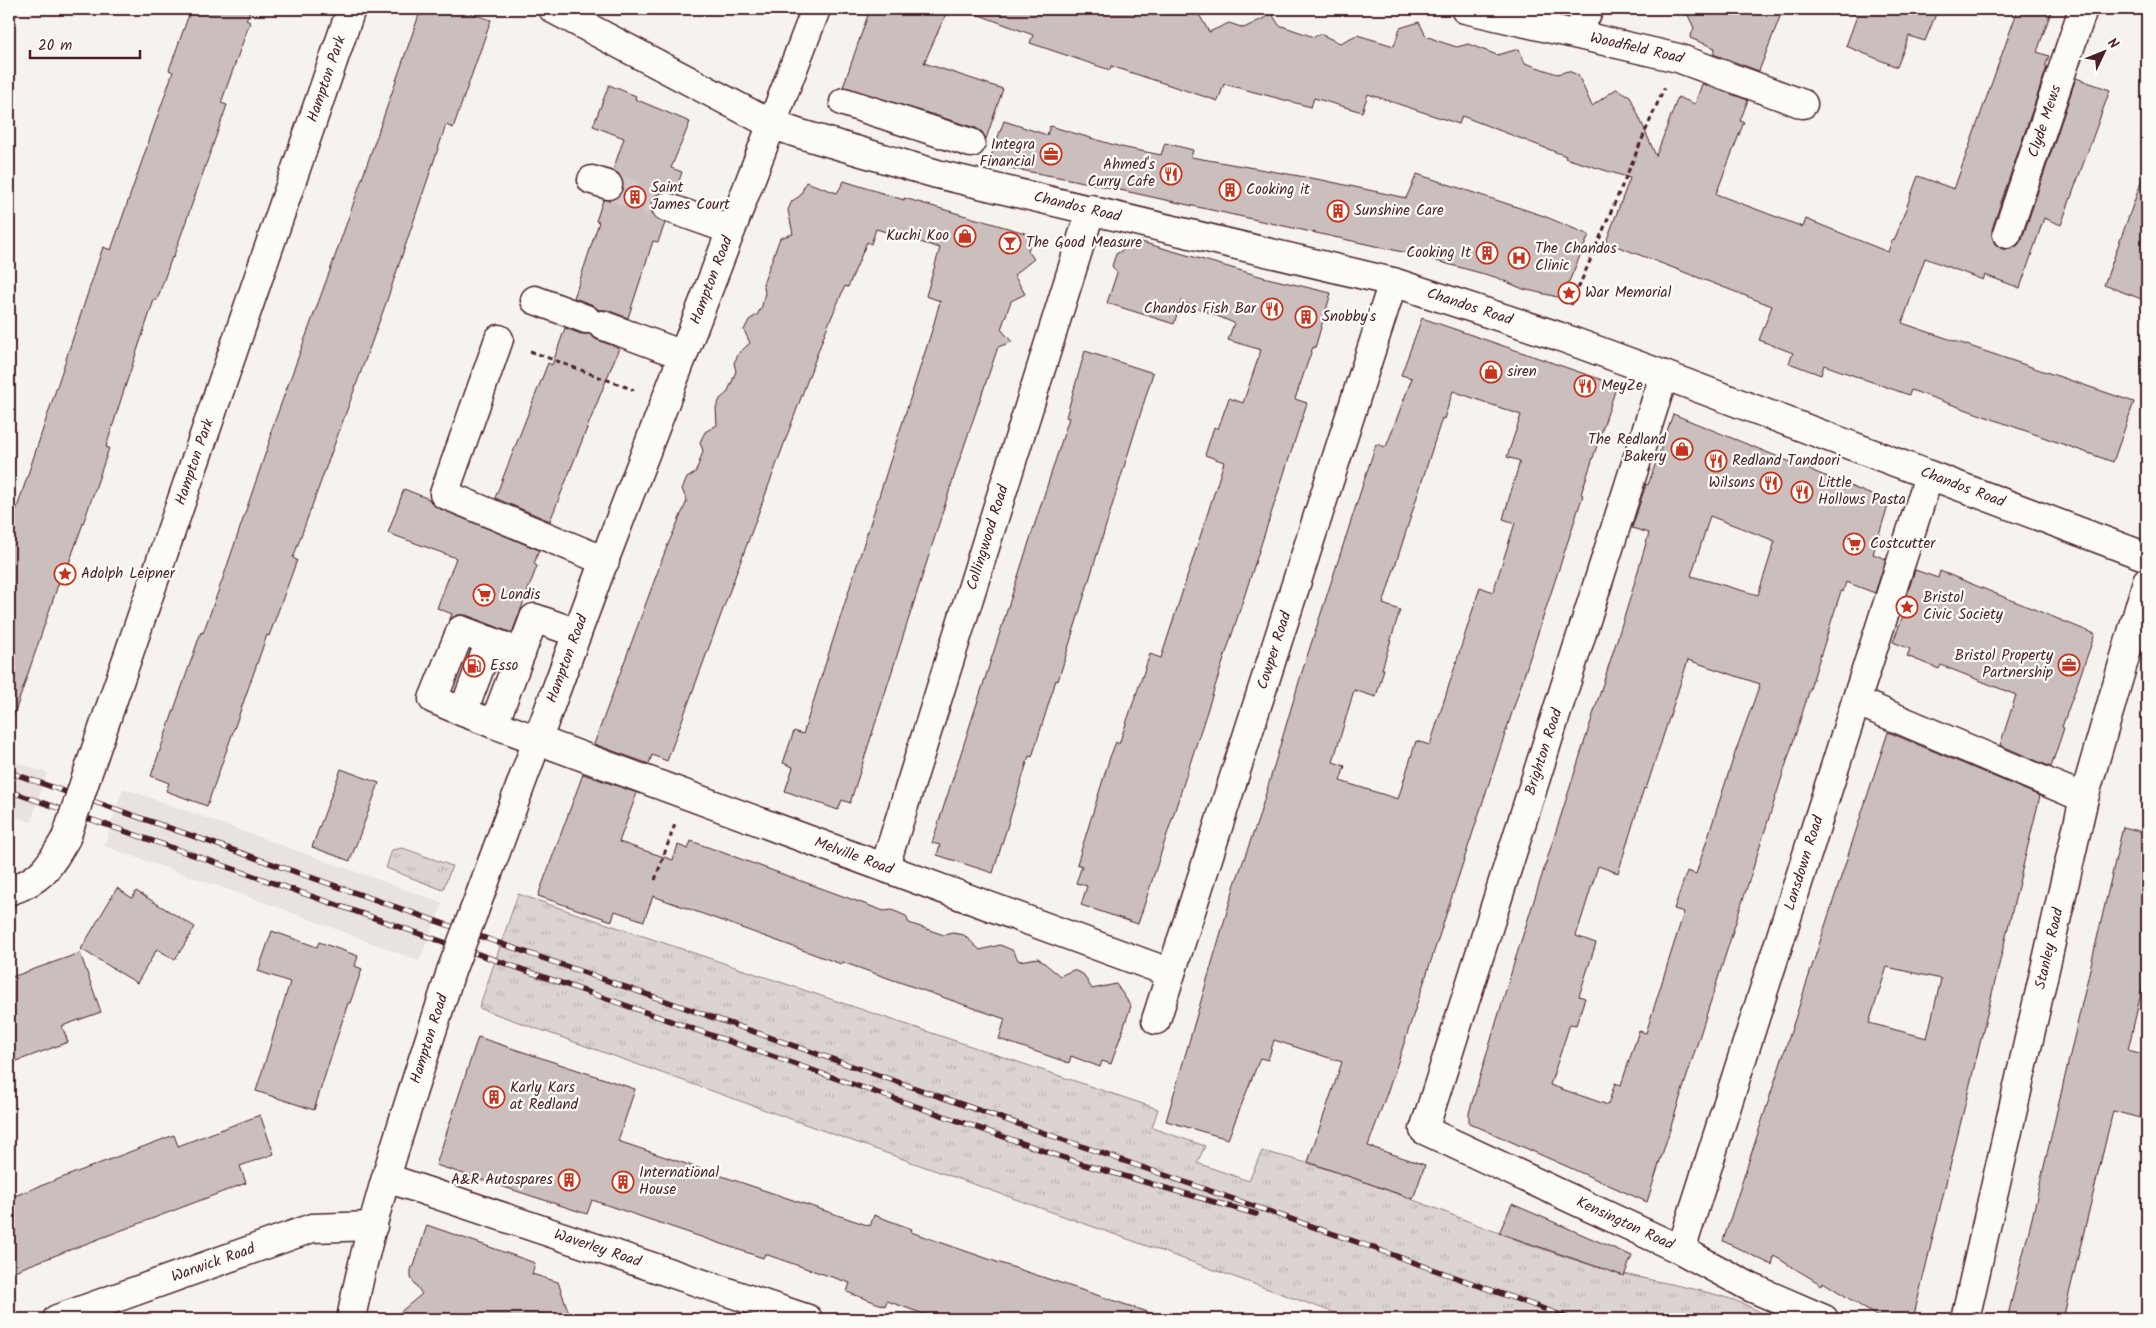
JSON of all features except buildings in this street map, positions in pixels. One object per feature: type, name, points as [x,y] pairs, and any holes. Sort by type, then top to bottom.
[{"type":"street","name":"Hampton Park","points":[[9,891],[27,885],[50,867],[66,838],[350,9]]},
{"type":"street","name":"Hampton Road","points":[[351,1319],[373,1226],[451,971],[577,633],[816,9]]},
{"type":"street","name":"Woodfield Road","points":[[1465,9],[1678,58],[1803,104]]},
{"type":"street","points":[[1577,34],[1588,9]]},
{"type":"street","name":"Clyde Mews","points":[[2007,234],[2083,9]]},
{"type":"street","points":[[559,10],[771,124]]},
{"type":"street","points":[[844,102],[960,140],[937,174]]},
{"type":"street","name":"Chandos Road","points":[[771,124],[797,134],[937,174],[1393,282],[1558,336],[1664,374],[2147,558]]},
{"type":"street","points":[[666,207],[731,230]]},
{"type":"street","name":"Collingwood Road","points":[[885,866],[1091,209]]},
{"type":"street","name":"Cowper Road","points":[[1156,1020],[1393,282]]},
{"type":"street","points":[[535,300],[683,355]]},
{"type":"street","points":[[499,339],[444,494],[605,561]]},
{"type":"street","name":"Brighton Road","points":[[1424,1130],[1664,374]]},
{"type":"street","name":"Lansdown Road","points":[[1682,1250],[1929,476]]},
{"type":"street","name":"Stanley Road","points":[[1966,1319],[2084,798],[2147,581]]},
{"type":"street","points":[[494,724],[534,618],[577,633]]},
{"type":"street","name":"Melville Road","points":[[520,653],[490,641],[462,712],[684,795],[885,866],[1171,973]]},
{"type":"street","points":[[1856,701],[2084,798]]},
{"type":"street","name":"Kensington Road","points":[[1424,1130],[1682,1250],[1750,1287],[1824,1319]]},
{"type":"street","name":"Waverley Road","points":[[387,1178],[808,1319]]},
{"type":"street","name":"Warwick Road","points":[[57,1319],[312,1228],[373,1226]]},
{"type":"path","points":[[1558,336],[1678,58]]},
{"type":"path","points":[[499,339],[665,402]]},
{"type":"path","points":[[655,880],[684,795]]},
{"type":"shaded area","points":[[9,760],[47,773],[31,822],[9,814]]},
{"type":"shaded area","points":[[123,788],[443,903],[419,961],[283,909],[104,846]]},
{"type":"green space","points":[[403,848],[452,866],[443,890],[386,868],[392,850]]},
{"type":"green space","points":[[518,894],[1158,1109],[1152,1128],[1205,1146],[1197,1163],[1249,1181],[1262,1151],[1304,1162],[1388,1190],[1511,1237],[1594,1266],[1717,1295],[1739,1302],[1775,1319],[1352,1319],[479,1008]]},
{"type":"tunnel","points":[[608,185],[666,207]]},
{"type":"railway","points":[[9,772],[1368,1246],[1572,1319]]},
{"type":"railway","points":[[9,791],[1082,1164],[1256,1214]]},
{"type":"place","name":"Integra Financial","points":[[1051,154]]},
{"type":"place","name":"Ahmed's Curry Cafe","points":[[1171,174]]},
{"type":"place","name":"Cooking it","points":[[1230,190]]},
{"type":"place","name":"Saint James Court","points":[[635,197]]},
{"type":"place","name":"Sunshine Care","points":[[1338,211]]},
{"type":"place","name":"Kuchi Koo","points":[[965,236]]},
{"type":"place","name":"The Good Measure","points":[[1010,243]]},
{"type":"place","name":"Cooking It","points":[[1487,253]]},
{"type":"place","name":"The Chandos Clinic","points":[[1519,258]]},
{"type":"place","name":"War Memorial","points":[[1569,293]]},
{"type":"place","name":"Chandos Fish Bar","points":[[1272,309]]},
{"type":"place","name":"Snobby's","points":[[1306,317]]},
{"type":"place","name":"siren","points":[[1491,372]]},
{"type":"place","name":"MeyZe","points":[[1585,386]]},
{"type":"place","name":"The Redland Bakery","points":[[1682,449]]},
{"type":"place","name":"Redland Tandoori","points":[[1716,461]]},
{"type":"place","name":"Wilsons","points":[[1771,483]]},
{"type":"place","name":"Little Hollows Pasta","points":[[1802,492]]},
{"type":"place","name":"Costcutter","points":[[1854,544]]},
{"type":"place","name":"Adolph Leipner","points":[[65,574]]},
{"type":"place","name":"Londis","points":[[484,595]]},
{"type":"place","name":"Bristol Civic Society","points":[[1907,607]]},
{"type":"place","name":"Bristol Property Partnership","points":[[2069,665]]},
{"type":"place","name":"Esso","points":[[474,666]]},
{"type":"place","name":"Karly Kars at Redland","points":[[494,1097]]},
{"type":"place","name":"A&R Autospares","points":[[569,1180]]},
{"type":"place","name":"International House","points":[[623,1182]]}]
